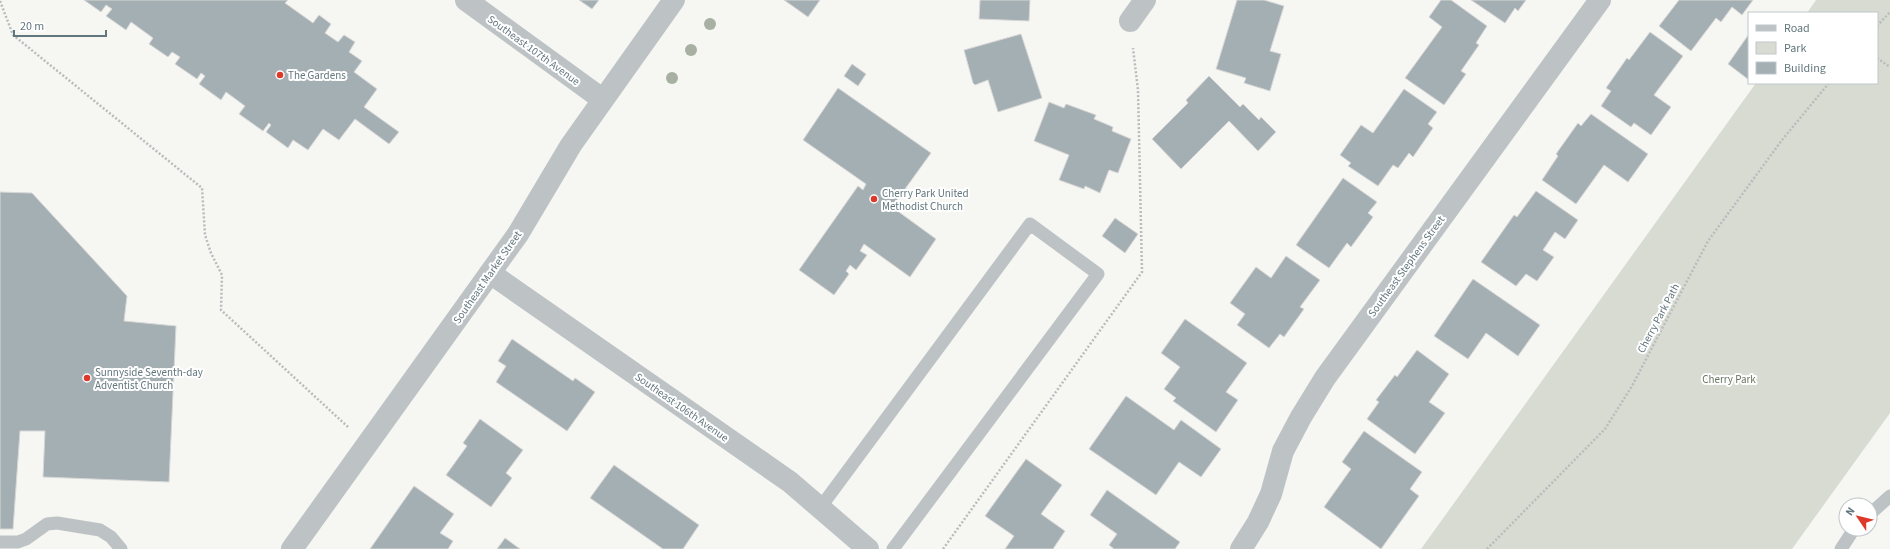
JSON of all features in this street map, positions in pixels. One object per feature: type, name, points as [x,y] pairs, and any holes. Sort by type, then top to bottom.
[{"type":"street","name":"Southeast 107th Avenue","points":[[466,0],[602,99]]},
{"type":"street","name":"Southeast Market Street","points":[[292,549],[518,234],[571,145],[602,99],[674,0]]},
{"type":"street","points":[[1130,21],[1145,0]]},
{"type":"street","name":"Southeast Stephens Street","points":[[1241,549],[1258,522],[1271,494],[1283,451],[1301,417],[1325,378],[1600,0]]},
{"type":"street","name":"Southeast 106th Avenue","points":[[490,273],[790,482],[868,549]]},
{"type":"lane","points":[[820,508],[1030,224],[1098,274],[894,549]]},
{"type":"lane","points":[[1878,507],[1890,496]]},
{"type":"lane","points":[[0,542],[18,542],[26,539],[47,524],[57,523],[100,530],[111,537],[121,549]]},
{"type":"lane","points":[[1841,549],[1849,537]]},
{"type":"path","points":[[0,1],[13,36],[202,188],[205,235],[211,253],[222,275],[221,310],[367,444]]},
{"type":"path","points":[[1878,25],[1890,12]]},
{"type":"path","points":[[1878,59],[1890,67]]},
{"type":"path","name":"Cherry Park Path","points":[[1487,549],[1604,429],[1632,386],[1708,240],[1782,140],[1828,84]]},
{"type":"green space","name":"Cherry Park","points":[[1816,0],[1890,0],[1890,413],[1792,549],[1421,549],[1755,84],[1878,84],[1878,12],[1808,12]]},
{"type":"building","name":"The Gardens","points":[[84,0],[288,0],[285,3],[313,23],[319,15],[331,24],[325,33],[338,42],[344,35],[355,42],[349,52],[362,61],[354,72],[377,89],[364,107],[399,132],[389,144],[355,119],[339,140],[323,129],[308,150],[293,140],[288,148],[266,132],[271,125],[269,123],[263,131],[239,114],[245,106],[226,92],[221,100],[199,84],[205,76],[201,73],[197,79],[175,64],[180,57],[172,52],[168,57],[149,44],[153,38],[131,22],[126,30],[106,16],[112,9],[106,5],[101,12]]},
{"type":"building","points":[[579,0],[599,0],[592,9]]},
{"type":"building","points":[[784,0],[820,0],[808,17]]},
{"type":"building","points":[[980,0],[1030,0],[1029,21],[979,19]]},
{"type":"building","points":[[1237,0],[1264,0],[1284,6],[1270,51],[1281,54],[1270,91],[1244,83],[1246,78],[1216,69]]},
{"type":"building","points":[[1441,0],[1451,0],[1487,26],[1476,43],[1479,45],[1461,71],[1466,74],[1444,105],[1405,78],[1442,27],[1429,17]]},
{"type":"building","points":[[1471,0],[1526,0],[1518,11],[1515,8],[1505,23]]},
{"type":"building","points":[[1679,0],[1753,0],[1742,15],[1732,7],[1721,22],[1716,18],[1691,51],[1659,26]]},
{"type":"building","points":[[1650,32],[1683,56],[1654,95],[1671,107],[1651,135],[1634,123],[1631,127],[1601,106],[1611,91],[1606,88],[1627,58],[1629,60]]},
{"type":"building","points":[[1021,34],[1042,98],[998,112],[988,80],[975,85],[973,83],[964,50]]},
{"type":"building","points":[[1748,35],[1748,79],[1728,64]]},
{"type":"building","points":[[852,64],[866,74],[858,86],[844,76]]},
{"type":"building","points":[[1209,76],[1240,107],[1243,104],[1259,120],[1261,117],[1276,132],[1258,151],[1229,121],[1181,169],[1152,139],[1188,103],[1186,100]]},
{"type":"building","name":"Cherry Park United Methodist Church","points":[[838,88],[931,153],[892,207],[936,239],[910,277],[864,244],[860,251],[867,255],[856,270],[850,265],[846,271],[849,274],[834,295],[799,270],[858,186],[863,190],[866,184],[803,140]]},
{"type":"building","points":[[1404,89],[1437,112],[1428,124],[1433,128],[1413,157],[1409,153],[1398,168],[1393,165],[1378,186],[1348,166],[1351,163],[1340,155],[1361,125],[1373,133]]},
{"type":"building","points":[[1049,102],[1064,108],[1066,104],[1096,115],[1094,119],[1113,127],[1112,131],[1131,139],[1118,173],[1109,170],[1100,193],[1085,186],[1084,189],[1059,180],[1069,155],[1034,141]]},
{"type":"building","points":[[1591,114],[1648,154],[1628,182],[1604,165],[1576,204],[1542,180],[1558,156],[1556,154],[1578,123],[1581,126]]},
{"type":"building","points":[[1343,178],[1377,202],[1368,213],[1373,217],[1351,247],[1347,243],[1329,268],[1296,245]]},
{"type":"building","points":[[1536,191],[1578,220],[1565,239],[1555,232],[1543,250],[1554,257],[1537,281],[1526,274],[1516,286],[1481,262],[1514,215],[1517,217]]},
{"type":"building","name":"Sunnyside Seventh-day Adventist Church","points":[[0,192],[32,193],[127,296],[124,321],[176,326],[169,482],[43,477],[45,431],[20,431],[13,529],[0,529]]},
{"type":"building","points":[[1115,218],[1138,234],[1125,253],[1102,236]]},
{"type":"building","points":[[1286,256],[1320,280],[1300,307],[1304,309],[1284,337],[1280,334],[1269,348],[1237,325],[1245,314],[1230,303],[1256,267],[1271,278]]},
{"type":"building","points":[[1473,279],[1540,325],[1518,356],[1486,333],[1468,359],[1434,336]]},
{"type":"building","points":[[1185,319],[1247,363],[1226,392],[1238,400],[1216,432],[1173,401],[1176,398],[1164,389],[1180,367],[1161,353]]},
{"type":"building","points":[[512,339],[573,381],[575,378],[595,392],[567,431],[496,382],[506,366],[498,361]]},
{"type":"building","points":[[1417,350],[1449,374],[1429,402],[1445,413],[1415,454],[1367,419],[1379,402],[1376,400],[1395,375],[1397,377]]},
{"type":"building","points":[[1126,396],[1174,430],[1181,420],[1221,449],[1201,477],[1179,462],[1156,495],[1089,449]]},
{"type":"building","points":[[480,419],[523,450],[506,473],[512,478],[491,507],[446,475],[467,446],[463,443]]},
{"type":"building","points":[[1364,431],[1422,472],[1410,489],[1419,496],[1381,549],[1324,507],[1351,469],[1342,462]]},
{"type":"building","points":[[1026,459],[1062,485],[1041,514],[1065,531],[1053,549],[1005,549],[1014,536],[985,516]]},
{"type":"building","points":[[614,465],[699,525],[683,549],[663,549],[590,498]]},
{"type":"building","points":[[414,486],[454,514],[440,533],[453,541],[448,549],[370,549]]},
{"type":"building","points":[[1107,490],[1180,542],[1175,549],[1114,549],[1109,545],[1117,534],[1090,515]]},
{"type":"building","points":[[505,538],[520,549],[497,549]]},
{"type":"place","name":"The Gardens","points":[[280,75]]},
{"type":"place","name":"Cherry Park United Methodist Church","points":[[874,199]]},
{"type":"place","name":"Sunnyside Seventh-day Adventist Church","points":[[87,378]]}]
